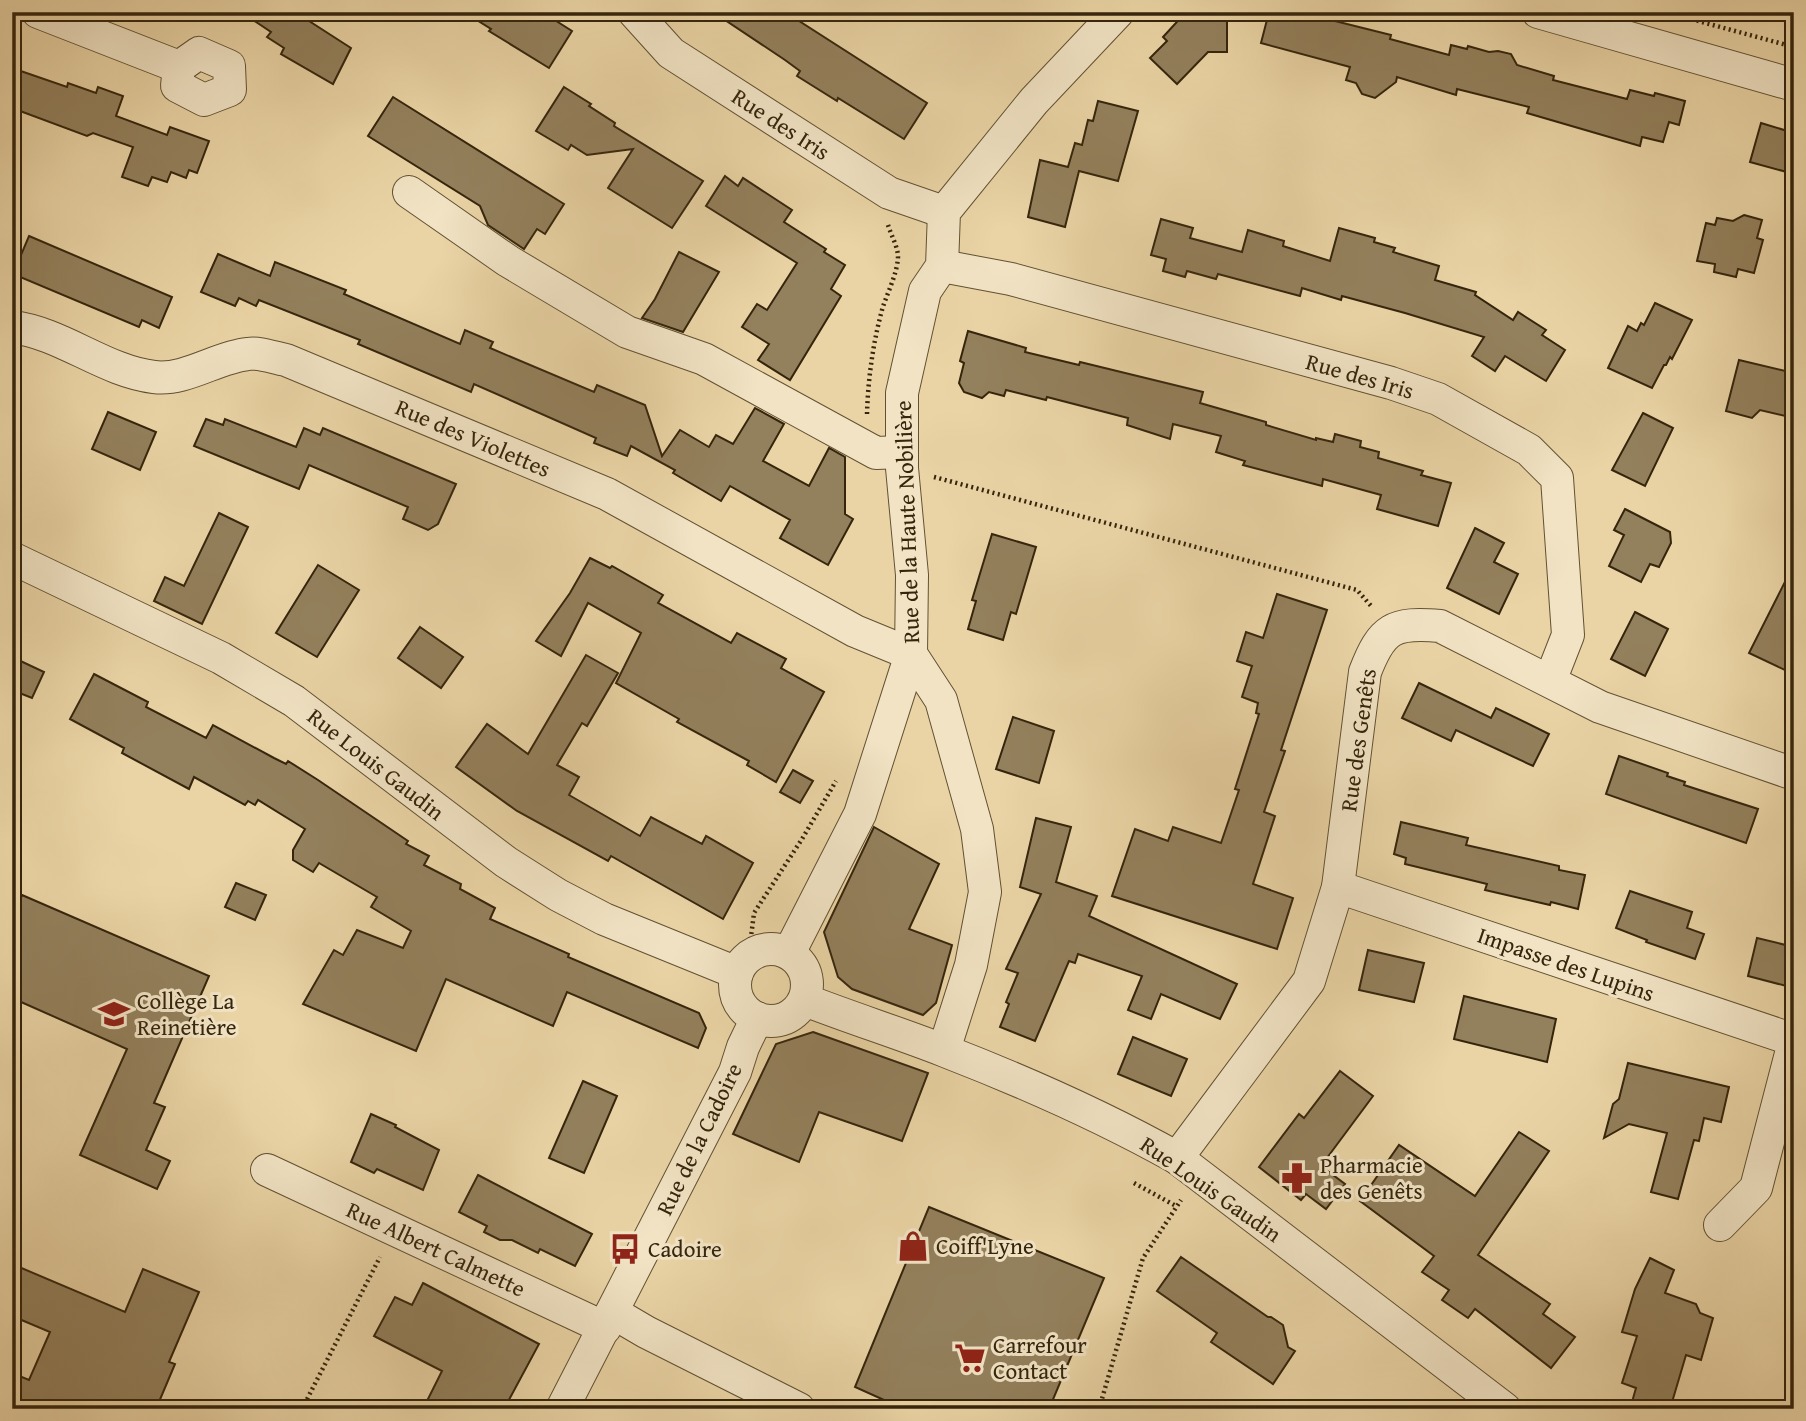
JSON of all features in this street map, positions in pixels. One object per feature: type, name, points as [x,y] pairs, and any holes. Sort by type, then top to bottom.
[{"type":"street","points":[[38,12],[179,67]]},
{"type":"street","name":"Rue des Iris","points":[[634,12],[671,53],[889,193],[944,212]]},
{"type":"street","points":[[944,212],[1034,101],[1118,12]]},
{"type":"street","points":[[1538,12],[1794,85]]},
{"type":"street","points":[[409,192],[508,261],[626,332],[704,359],[876,453],[902,460]]},
{"type":"street","name":"Rue de la Haute Nobilière","points":[[789,953],[860,814],[911,654],[912,575],[902,460],[902,393],[925,291],[942,266],[944,212]]},
{"type":"street","name":"Rue des Iris","points":[[942,266],[1010,279],[1391,383],[1438,399],[1529,450],[1557,478],[1568,635],[1550,681]]},
{"type":"street","name":"Rue des Violettes","points":[[12,327],[32,329],[126,371],[157,377],[176,375],[250,353],[286,360],[607,494],[855,631],[911,654]]},
{"type":"street","name":"Rue Louis Gaudin","points":[[12,558],[221,658],[295,701],[506,862],[558,895],[604,919],[743,965]]},
{"type":"street","points":[[1395,628],[1418,624],[1440,626],[1600,707],[1794,774]]},
{"type":"street","name":"Rue des Genêts","points":[[1189,1167],[1309,982],[1338,887],[1365,672],[1375,645],[1395,628]]},
{"type":"street","points":[[911,654],[941,701],[977,829],[985,892],[971,965],[944,1050]]},
{"type":"street","name":"Impasse des Lupins","points":[[1338,887],[1794,1041],[1756,1188],[1720,1225]]},
{"type":"street","points":[[769,948],[789,953],[802,965],[808,982],[805,1000],[793,1014],[775,1021],[757,1018],[743,1007],[736,991],[743,965],[769,948]]},
{"type":"street","name":"Rue Louis Gaudin","points":[[805,1000],[944,1050],[1065,1100],[1127,1130],[1189,1167],[1505,1409]]},
{"type":"street","name":"Rue de la Cadoire","points":[[562,1409],[735,1072],[757,1018]]},
{"type":"street","name":"Rue Albert Calmette","points":[[267,1170],[608,1320],[646,1332],[799,1409]]},
{"type":"path","points":[[1665,12],[1794,47]]},
{"type":"path","points":[[902,460],[1357,590],[1395,628]]},
{"type":"path","points":[[743,965],[754,912],[802,839],[839,774]]},
{"type":"path","points":[[1099,1409],[1143,1258],[1176,1206],[1189,1167]]},
{"type":"path","points":[[1134,1183],[1176,1206]]},
{"type":"path","points":[[302,1409],[382,1253]]},
{"type":"building","points":[[241,12],[295,12],[351,48],[333,84],[281,54],[284,48],[267,37],[271,32]]},
{"type":"building","points":[[464,12],[542,12],[572,31],[549,68],[489,31],[491,29]]},
{"type":"building","points":[[713,12],[785,12],[927,103],[904,139],[797,76],[800,71]]},
{"type":"building","points":[[1186,12],[1227,12],[1227,52],[1208,52],[1177,84],[1150,58],[1167,41],[1163,37]]},
{"type":"building","points":[[1269,12],[1299,12],[1391,35],[1390,39],[1449,55],[1451,45],[1511,54],[1517,65],[1554,76],[1553,80],[1627,99],[1630,90],[1685,101],[1679,125],[1669,122],[1663,142],[1642,137],[1640,146],[1527,113],[1529,107],[1457,89],[1456,95],[1397,77],[1396,82],[1375,98],[1362,94],[1356,83],[1346,80],[1350,67],[1261,43]]},
{"type":"building","points":[[12,68],[67,87],[68,83],[96,93],[98,87],[123,96],[116,116],[167,135],[170,127],[209,141],[197,173],[189,170],[186,178],[171,172],[167,182],[152,177],[148,186],[122,177],[133,147],[93,133],[87,136],[12,108]]},
{"type":"building","points":[[564,87],[591,104],[589,106],[615,123],[614,126],[703,181],[672,228],[608,188],[633,149],[587,155],[571,145],[568,150],[536,131]]},
{"type":"building","points":[[393,97],[564,204],[545,234],[537,229],[524,249],[488,225],[480,206],[368,136]]},
{"type":"building","points":[[1098,101],[1138,111],[1118,181],[1079,171],[1065,227],[1028,217],[1040,160],[1068,167],[1075,143],[1082,145],[1088,120],[1093,121]]},
{"type":"building","points":[[1761,123],[1794,133],[1794,174],[1750,162]]},
{"type":"building","points":[[725,176],[738,186],[743,178],[792,210],[784,222],[826,249],[824,252],[845,265],[831,289],[841,296],[790,380],[758,360],[769,344],[742,327],[757,304],[767,310],[797,263],[706,206]]},
{"type":"building","points":[[1744,215],[1762,220],[1757,238],[1763,240],[1754,273],[1738,269],[1736,277],[1714,272],[1715,264],[1697,261],[1706,223],[1715,225],[1717,218],[1733,221]]},
{"type":"building","points":[[1161,219],[1193,228],[1190,238],[1242,252],[1248,230],[1284,241],[1283,246],[1330,261],[1339,228],[1375,238],[1374,242],[1395,248],[1393,252],[1439,266],[1435,280],[1476,292],[1475,295],[1513,320],[1518,312],[1546,330],[1542,335],[1565,350],[1546,381],[1505,356],[1495,371],[1472,356],[1484,337],[1405,313],[1342,296],[1341,300],[1302,288],[1300,296],[1218,274],[1216,279],[1187,271],[1185,277],[1163,271],[1166,259],[1151,255]]},
{"type":"building","points":[[29,236],[172,297],[159,328],[142,320],[139,327],[13,274]]},
{"type":"building","points":[[679,252],[719,272],[683,332],[642,318]]},
{"type":"building","points":[[218,254],[270,276],[275,262],[346,290],[344,294],[460,344],[465,330],[493,342],[490,348],[594,392],[597,385],[645,405],[662,456],[680,430],[709,447],[716,435],[733,444],[755,408],[784,424],[763,461],[809,486],[829,448],[845,457],[845,514],[853,519],[828,565],[780,538],[790,520],[730,486],[721,501],[673,473],[675,470],[631,446],[627,456],[594,443],[596,438],[474,384],[471,392],[358,344],[360,340],[259,300],[256,306],[239,298],[235,306],[201,292]]},
{"type":"building","points":[[1655,303],[1692,320],[1672,359],[1670,357],[1664,365],[1652,388],[1608,368],[1628,326],[1637,331],[1641,323],[1644,325]]},
{"type":"building","points":[[968,331],[1026,348],[1025,352],[1079,365],[1080,362],[1203,392],[1200,403],[1316,440],[1333,442],[1335,434],[1361,441],[1360,447],[1379,452],[1378,458],[1423,471],[1421,475],[1451,483],[1438,526],[1377,509],[1381,495],[1323,479],[1322,486],[1243,465],[1245,461],[1216,452],[1221,436],[1173,424],[1170,439],[1127,425],[1128,418],[1047,397],[1046,400],[1006,390],[1004,396],[989,392],[982,398],[964,392],[959,383],[964,363],[960,361]]},
{"type":"building","points":[[1739,360],[1794,373],[1794,418],[1760,410],[1752,418],[1726,411]]},
{"type":"building","points":[[108,412],[156,432],[140,470],[92,449]]},
{"type":"building","points":[[1643,413],[1673,428],[1645,486],[1612,470]]},
{"type":"building","points":[[206,419],[223,425],[225,419],[296,447],[304,428],[320,435],[323,428],[456,484],[438,524],[428,530],[403,519],[408,507],[309,465],[299,489],[194,446]]},
{"type":"building","points":[[1625,509],[1670,532],[1671,543],[1659,567],[1650,564],[1641,582],[1609,566],[1624,535],[1614,530]]},
{"type":"building","points":[[219,513],[248,527],[202,624],[154,601],[165,577],[184,586]]},
{"type":"building","points":[[1475,528],[1504,543],[1494,562],[1518,574],[1499,614],[1447,588]]},
{"type":"building","points":[[992,534],[1036,547],[1016,614],[1011,612],[1003,640],[968,629],[976,601],[972,600]]},
{"type":"building","points":[[590,558],[610,568],[612,566],[663,595],[658,603],[731,643],[737,633],[786,659],[781,668],[824,692],[776,782],[747,765],[749,761],[677,722],[679,719],[616,683],[641,633],[588,603],[561,656],[536,641],[570,593]]},
{"type":"building","points":[[1794,564],[1794,658],[1787,671],[1749,653]]},
{"type":"building","points":[[318,565],[359,590],[317,657],[276,633]]},
{"type":"building","points":[[1277,594],[1327,610],[1281,750],[1285,751],[1264,812],[1275,816],[1253,884],[1293,898],[1277,949],[1112,896],[1135,829],[1168,841],[1173,827],[1221,843],[1239,790],[1235,789],[1259,714],[1256,713],[1258,703],[1242,697],[1252,666],[1237,661],[1246,632],[1263,638]]},
{"type":"building","points":[[1635,612],[1668,629],[1645,676],[1611,659]]},
{"type":"building","points":[[420,627],[463,657],[441,688],[398,658]]},
{"type":"building","points":[[586,655],[618,673],[587,726],[582,723],[557,765],[579,777],[569,795],[640,836],[651,817],[702,844],[706,836],[753,863],[723,919],[611,856],[608,861],[517,811],[456,767],[487,724],[528,754]]},
{"type":"building","points":[[12,657],[44,672],[32,698],[12,690]]},
{"type":"building","points":[[94,674],[148,702],[146,707],[206,738],[213,725],[286,764],[288,761],[408,841],[406,844],[429,856],[424,865],[461,884],[460,889],[495,908],[490,919],[569,954],[568,957],[699,1013],[706,1028],[698,1048],[567,992],[553,1026],[446,979],[416,1051],[303,1004],[334,950],[343,955],[357,930],[403,948],[411,931],[371,907],[377,897],[319,863],[313,872],[293,860],[293,850],[305,829],[258,800],[255,805],[248,801],[245,805],[194,777],[189,789],[122,753],[124,748],[70,719]]},
{"type":"building","points":[[1419,683],[1491,718],[1496,708],[1549,734],[1533,766],[1456,730],[1451,741],[1402,718]]},
{"type":"building","points":[[1013,717],[1054,731],[1039,783],[996,769]]},
{"type":"building","points":[[1619,756],[1668,773],[1667,776],[1685,782],[1684,785],[1758,809],[1746,843],[1606,794]]},
{"type":"building","points":[[793,770],[813,781],[800,803],[780,792]]},
{"type":"building","points":[[1036,818],[1071,827],[1056,882],[1097,896],[1089,916],[1237,984],[1220,1019],[1161,994],[1151,1019],[1128,1010],[1142,976],[1078,954],[1075,963],[1069,961],[1035,1041],[1000,1027],[1009,1004],[1006,1002],[1018,973],[1006,969],[1041,894],[1020,887]]},
{"type":"building","points":[[1401,822],[1468,838],[1466,845],[1559,866],[1559,870],[1585,875],[1578,909],[1485,890],[1487,884],[1405,864],[1406,858],[1394,854]]},
{"type":"building","points":[[874,827],[939,864],[909,929],[952,945],[936,1003],[923,1015],[852,989],[838,977],[824,932]]},
{"type":"building","points":[[236,883],[266,895],[255,920],[225,907]]},
{"type":"building","points":[[1630,891],[1692,912],[1687,928],[1704,934],[1695,959],[1616,928]]},
{"type":"building","points":[[22,895],[209,976],[154,1103],[165,1107],[146,1150],[170,1161],[157,1189],[80,1155],[127,1049],[12,998],[12,918]]},
{"type":"building","points":[[1757,938],[1794,947],[1794,988],[1748,976]]},
{"type":"building","points":[[1368,950],[1424,963],[1414,1002],[1359,990]]},
{"type":"building","points":[[1464,996],[1556,1019],[1547,1062],[1454,1039]]},
{"type":"building","points":[[813,1032],[928,1073],[902,1141],[819,1112],[799,1162],[733,1134],[776,1044]]},
{"type":"building","points":[[1133,1037],[1187,1059],[1171,1096],[1118,1074]]},
{"type":"building","points":[[1628,1063],[1729,1087],[1721,1122],[1704,1118],[1699,1141],[1694,1140],[1678,1199],[1651,1192],[1667,1133],[1629,1124],[1604,1138],[1613,1104],[1619,1099]]},
{"type":"building","points":[[1340,1071],[1373,1096],[1321,1166],[1345,1184],[1326,1209],[1306,1194],[1301,1200],[1259,1167],[1299,1114],[1304,1118]]},
{"type":"building","points":[[583,1081],[617,1096],[584,1173],[549,1158]]},
{"type":"building","points":[[371,1114],[439,1150],[423,1190],[377,1169],[374,1173],[351,1162]]},
{"type":"building","points":[[1519,1132],[1549,1151],[1478,1255],[1550,1304],[1543,1314],[1575,1337],[1551,1368],[1475,1309],[1468,1318],[1442,1300],[1449,1290],[1422,1272],[1434,1256],[1360,1201],[1399,1145],[1475,1196]]},
{"type":"building","points":[[478,1175],[592,1234],[575,1266],[540,1249],[538,1253],[512,1240],[500,1240],[484,1232],[487,1226],[459,1212]]},
{"type":"building","points":[[929,1207],[1104,1278],[1049,1409],[904,1409],[855,1387]]},
{"type":"building","points":[[1181,1257],[1283,1325],[1288,1347],[1295,1351],[1273,1384],[1211,1342],[1217,1333],[1157,1291]]},
{"type":"building","points":[[1650,1258],[1674,1270],[1665,1293],[1696,1304],[1700,1313],[1713,1318],[1701,1360],[1686,1355],[1670,1409],[1630,1409],[1636,1388],[1622,1383],[1637,1336],[1622,1332],[1635,1289]]},
{"type":"building","points":[[12,1264],[125,1312],[143,1269],[199,1292],[169,1362],[175,1364],[156,1409],[12,1409],[12,1373],[29,1380],[50,1332],[12,1316]]},
{"type":"building","points":[[423,1283],[539,1344],[504,1409],[423,1409],[442,1371],[374,1336],[395,1297],[412,1305]]},
{"type":"place","name":"Collège La Reinetière","points":[[114,1014]]},
{"type":"place","name":"Pharmacie des Genêts","points":[[1297,1178]]},
{"type":"place","name":"Coiff'Lyne","points":[[913,1246]]},
{"type":"place","name":"Cadoire","points":[[625,1249]]},
{"type":"place","name":"Carrefour Contact","points":[[970,1358]]}]
